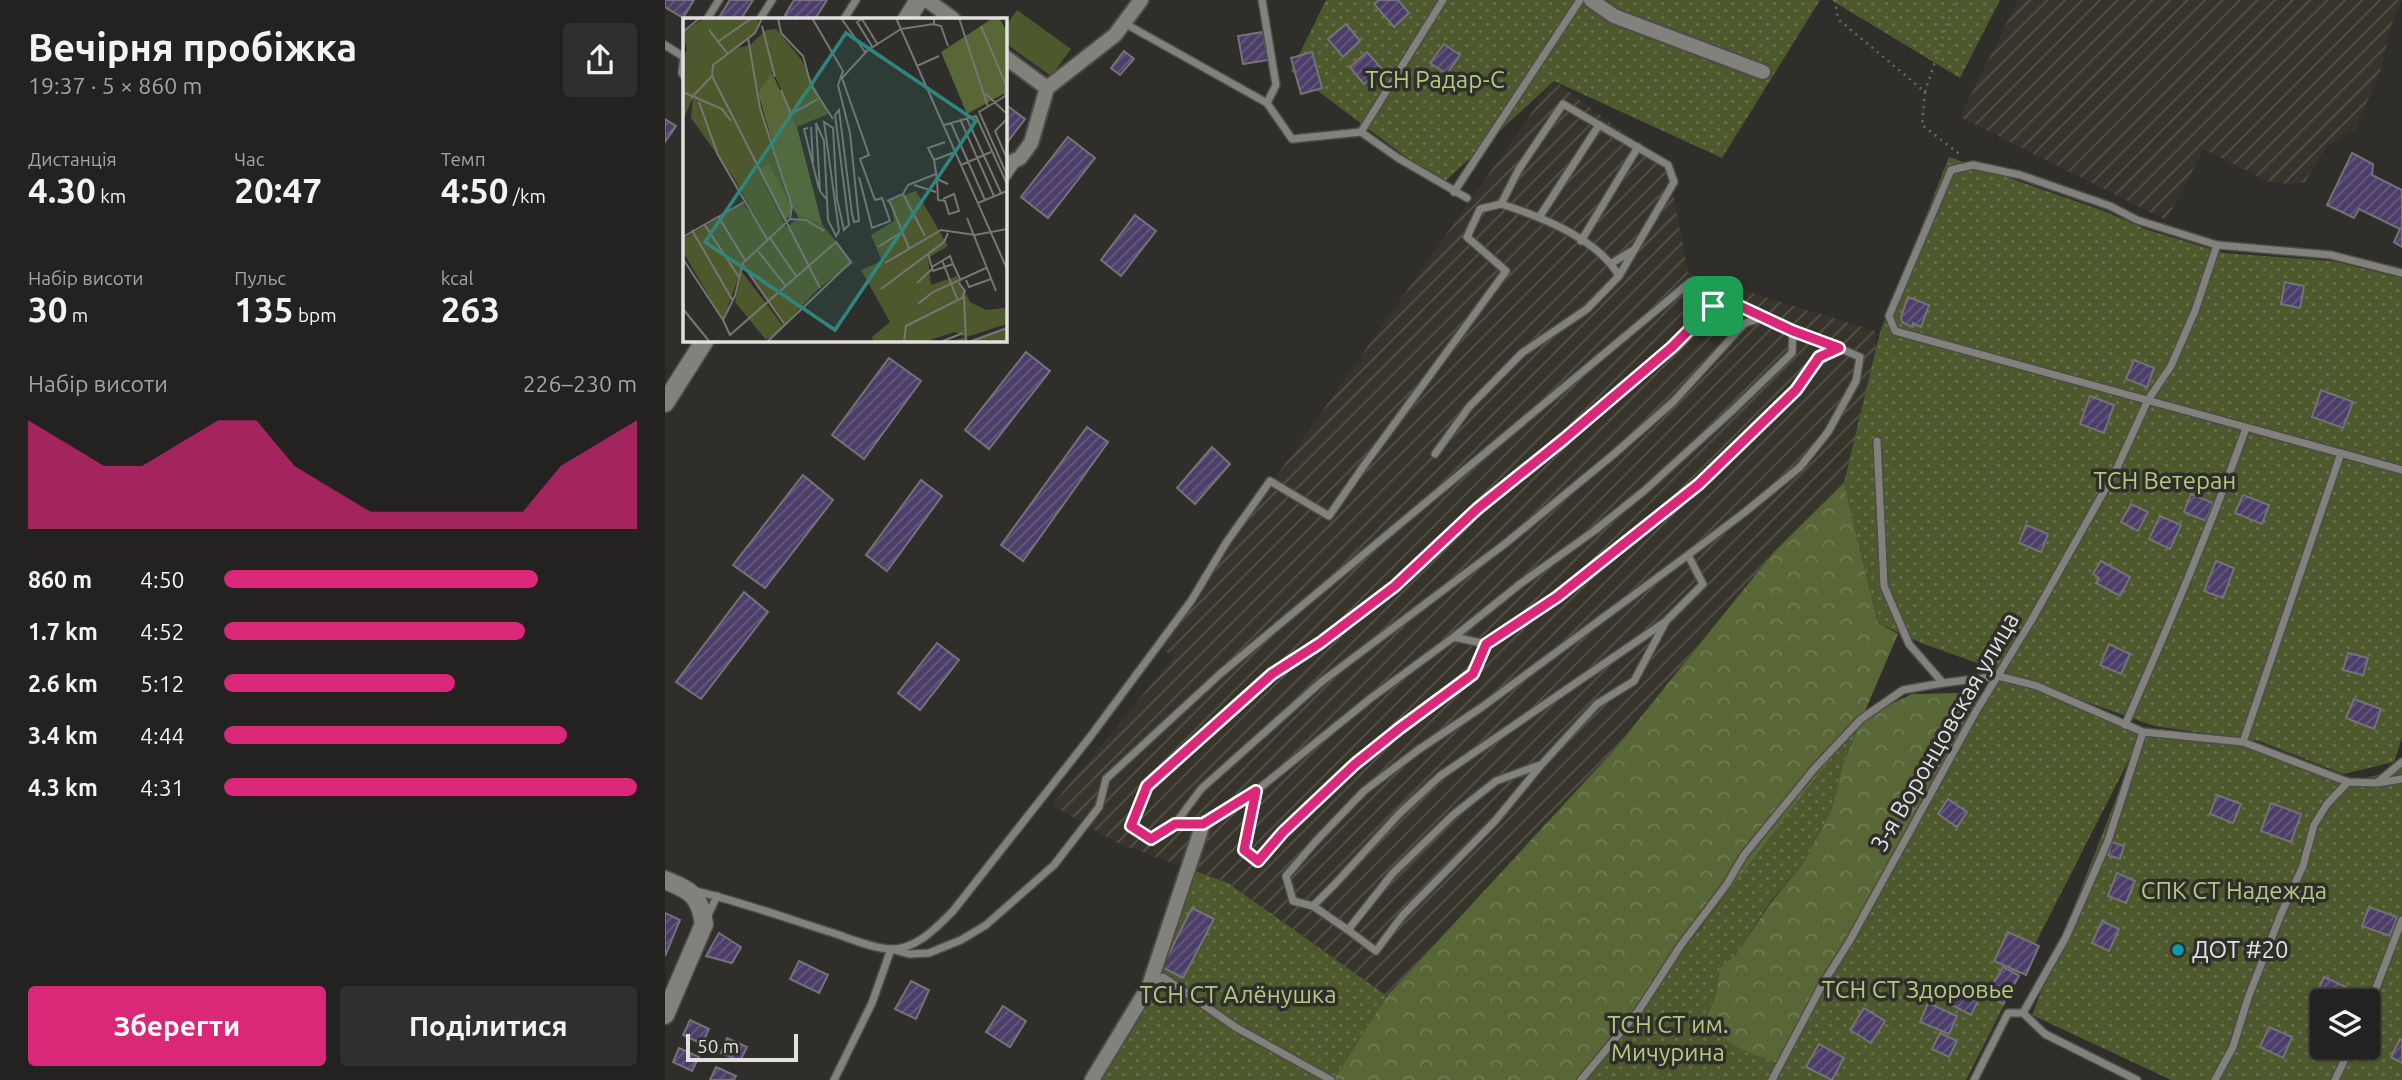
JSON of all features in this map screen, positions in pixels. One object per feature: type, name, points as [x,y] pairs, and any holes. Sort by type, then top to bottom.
[{"type":"street","points":[[908,18],[919,0]]},
{"type":"street","points":[[927,0],[952,18]]},
{"type":"street","points":[[1006,165],[1020,158],[1031,143],[1047,88],[1115,35],[1141,0]]},
{"type":"street","points":[[1591,0],[1614,16],[1763,72]]},
{"type":"street","points":[[1006,58],[1047,88]]},
{"type":"street","points":[[665,403],[704,341]]},
{"type":"street","points":[[1092,1080],[1149,986],[1203,824]]},
{"type":"street","points":[[665,880],[685,888],[695,897],[702,907],[704,923],[665,1015]]},
{"type":"lane","points":[[708,18],[719,0]]},
{"type":"lane","points":[[761,18],[772,0]]},
{"type":"lane","points":[[845,18],[856,0]]},
{"type":"lane","points":[[1262,0],[1276,85],[1267,103]]},
{"type":"lane","points":[[1361,132],[1443,0]]},
{"type":"lane","points":[[1454,192],[1580,0]]},
{"type":"lane","points":[[1124,23],[1267,103],[1292,138],[1361,132],[1398,158],[1467,198]]},
{"type":"lane","points":[[665,45],[683,56]]},
{"type":"lane","points":[[1435,454],[1469,407],[1522,353],[1587,309],[1619,276],[1674,182],[1668,164],[1563,104],[1519,169],[1501,204]]},
{"type":"lane","points":[[1540,216],[1599,125]]},
{"type":"lane","points":[[1581,241],[1638,147]]},
{"type":"lane","points":[[1006,178],[1020,158]]},
{"type":"lane","points":[[2402,272],[2331,255],[2217,245],[2137,220],[2110,206],[2020,175],[1973,165],[1951,170],[1889,316],[1895,331],[2402,470]]},
{"type":"lane","points":[[891,949],[923,938],[953,911],[1090,737],[1191,601],[1226,543],[1270,481],[1329,516],[1506,271],[1467,237],[1480,209],[1501,204],[1540,216],[1612,263],[1619,276]]},
{"type":"lane","name":"3-я Воронцовская улица","points":[[1772,1080],[1822,985],[1849,942],[1975,713],[2116,470],[2148,400],[2171,366],[2195,311],[2217,245]]},
{"type":"lane","points":[[1612,263],[1633,250]]},
{"type":"lane","points":[[685,888],[909,954],[929,953],[961,940],[986,925],[1054,865],[1099,807],[1106,779],[1220,674],[1689,283],[1713,306]]},
{"type":"lane","points":[[1665,622],[1634,681],[1597,704],[1541,765],[1495,821],[1402,916],[1376,951],[1313,906],[1293,901],[1286,876],[1364,792],[1688,555],[1800,467],[1828,432],[1857,381],[1860,357],[1793,331],[1765,317],[1729,301],[1713,306],[1672,347],[1477,509],[1395,586],[1320,643],[1272,674],[1147,786],[1131,826],[1151,839],[1175,824],[1201,789],[1320,683],[1506,543],[1673,402],[1745,323],[1765,317]]},
{"type":"lane","points":[[1175,824],[1203,824],[1256,791],[1371,698],[1594,531],[1673,465],[1792,353],[1793,331]]},
{"type":"lane","points":[[1256,791],[1244,850],[1258,861],[1283,832],[1355,764],[1473,674],[1486,644],[1557,597],[1699,484],[1796,390],[1819,357],[1839,348]]},
{"type":"lane","points":[[2125,725],[2170,622],[2246,428]]},
{"type":"lane","points":[[1877,441],[1884,586],[1909,644],[1943,682]]},
{"type":"lane","points":[[2243,743],[2340,453]]},
{"type":"lane","points":[[1313,906],[1400,813],[1440,776],[1665,622],[1703,584],[1688,555]]},
{"type":"lane","points":[[1454,637],[1486,644]]},
{"type":"lane","points":[[1581,1080],[1639,1010],[1681,945],[1727,884],[1744,855],[1814,769],[1861,719],[1903,690],[1998,676],[2037,685],[2143,732],[2243,743],[2348,782],[2377,783],[2402,779]]},
{"type":"lane","points":[[2023,1013],[2066,937],[2108,841],[2143,732]]},
{"type":"lane","points":[[2377,783],[2402,762]]},
{"type":"lane","points":[[1348,930],[1393,873],[1453,815],[1496,782],[1541,765]]},
{"type":"lane","points":[[2215,1080],[2233,1047],[2248,998],[2303,866],[2314,825],[2327,804],[2348,782]]},
{"type":"lane","points":[[704,923],[717,896]]},
{"type":"lane","points":[[2376,989],[2402,920]]},
{"type":"lane","points":[[834,1080],[871,1003],[891,949]]},
{"type":"lane","points":[[1149,986],[1163,977],[1237,1028],[1331,1080]]},
{"type":"lane","points":[[1973,1080],[2008,1013],[2023,1013],[2045,1034],[2137,1080]]},
{"type":"lane","points":[[2335,1080],[2345,1059]]},
{"type":"path","points":[[1835,0],[1838,19],[1925,92]]},
{"type":"path","points":[[1955,0],[1925,92],[1922,125],[1973,165]]},
{"type":"shaded area","points":[[2018,0],[2402,1],[2394,15],[2380,72],[2355,129],[2328,145],[2305,182],[2291,184],[2267,181],[2204,149],[2166,220],[1960,117]]},
{"type":"shaded area","points":[[1554,81],[1668,165],[1688,273],[1875,331],[1877,372],[1844,483],[1773,553],[1615,749],[1387,996],[1228,883],[1117,843],[1052,805],[1173,658],[1159,644]]},
{"type":"green space","name":"ТСН Радар-С","points":[[1326,0],[1820,0],[1722,158],[1554,81],[1442,184],[1291,71]]},
{"type":"green space","points":[[1831,0],[2000,0],[1960,78]]},
{"type":"green space","points":[[1017,10],[1071,49],[1051,76],[1006,44],[1006,26]]},
{"type":"green space","name":"ТСН Ветеран","points":[[1949,157],[2104,211],[2148,230],[2224,253],[2332,261],[2402,278],[2402,738],[2394,762],[2343,774],[2259,741],[2154,726],[1921,643],[1878,623],[1844,483],[1880,332]]},
{"type":"green space","points":[[1844,483],[1878,623],[1898,634],[1862,718],[1912,694],[1960,693],[1985,697],[1777,1063],[1728,1042],[1705,1020],[1716,994],[1719,969],[1737,953],[1769,905],[1803,863],[1831,811],[1842,766],[1860,722],[1582,1080],[1333,1080],[1387,996],[1615,749],[1773,553]]},
{"type":"green space","points":[[1998,676],[2143,732],[2243,742],[2348,782],[2402,769],[2402,1080],[2171,1080],[2032,1015],[2138,742],[1966,1080],[1772,1080]]},
{"type":"green space","name":"ТСН СТ им. Мичурина","points":[[1861,719],[1842,766],[1831,811],[1803,863],[1768,905],[1737,953],[1719,969],[1716,994],[1705,1019],[1728,1042],[1777,1063],[1768,1080],[1581,1080],[1646,999]]},
{"type":"green space","name":"ТСН СТ Алёнушка","points":[[1195,871],[1228,883],[1387,996],[1333,1080],[1087,1080],[1149,986]]},
{"type":"building","points":[[665,0],[694,0],[683,18],[665,7]]},
{"type":"building","points":[[730,0],[753,0],[742,18],[719,18]]},
{"type":"building","points":[[794,0],[827,0],[816,18],[790,18],[785,15]]},
{"type":"building","points":[[1379,0],[1398,0],[1409,13],[1394,27],[1374,4]]},
{"type":"building","points":[[1346,24],[1360,41],[1343,57],[1328,39]]},
{"type":"building","points":[[1263,32],[1268,60],[1243,64],[1238,36]]},
{"type":"building","points":[[1444,44],[1460,55],[1447,74],[1430,63]]},
{"type":"building","points":[[1124,51],[1134,59],[1120,75],[1111,68]]},
{"type":"building","points":[[1312,52],[1322,88],[1301,94],[1291,58]]},
{"type":"building","points":[[1367,52],[1382,69],[1364,84],[1350,67]]},
{"type":"building","points":[[1006,105],[1025,119],[1006,144]]},
{"type":"building","points":[[665,119],[676,126],[665,142]]},
{"type":"building","points":[[1068,137],[1095,158],[1048,218],[1021,197]]},
{"type":"building","points":[[2352,153],[2373,164],[2372,175],[2402,190],[2402,247],[2394,242],[2400,229],[2359,209],[2354,218],[2327,205]]},
{"type":"building","points":[[1135,215],[1156,231],[1121,276],[1101,260]]},
{"type":"building","points":[[2285,282],[2304,286],[2300,308],[2281,304]]},
{"type":"building","points":[[1908,297],[1929,305],[1921,327],[1913,323],[1912,327],[1902,322],[1901,317]]},
{"type":"building","points":[[1026,352],[1050,371],[989,449],[965,430]]},
{"type":"building","points":[[889,358],[921,381],[864,459],[832,435]]},
{"type":"building","points":[[2134,360],[2154,368],[2147,387],[2126,379]]},
{"type":"building","points":[[2321,390],[2353,402],[2343,428],[2312,417]]},
{"type":"building","points":[[2090,396],[2114,405],[2104,433],[2080,424]]},
{"type":"building","points":[[1087,427],[1108,442],[1023,561],[1001,545]]},
{"type":"building","points":[[1212,447],[1230,464],[1195,504],[1177,488]]},
{"type":"building","points":[[803,475],[833,500],[765,588],[733,565]]},
{"type":"building","points":[[921,480],[942,496],[887,571],[866,555]]},
{"type":"building","points":[[2191,494],[2213,503],[2206,521],[2184,512]]},
{"type":"building","points":[[2243,495],[2269,505],[2262,524],[2235,513]]},
{"type":"building","points":[[2131,504],[2148,512],[2138,531],[2121,522]]},
{"type":"building","points":[[2160,516],[2181,525],[2170,549],[2149,539]]},
{"type":"building","points":[[2026,525],[2048,534],[2041,552],[2019,543]]},
{"type":"building","points":[[2101,561],[2130,577],[2120,596],[2096,583],[2099,578],[2093,574]]},
{"type":"building","points":[[2216,561],[2234,568],[2223,598],[2204,591]]},
{"type":"building","points":[[744,592],[768,612],[701,699],[676,682]]},
{"type":"building","points":[[937,643],[959,660],[920,710],[898,693]]},
{"type":"building","points":[[2109,644],[2130,654],[2121,674],[2100,665]]},
{"type":"building","points":[[2348,653],[2368,658],[2363,675],[2343,670]]},
{"type":"building","points":[[2354,699],[2381,709],[2374,729],[2346,718]]},
{"type":"building","points":[[2217,795],[2241,804],[2233,823],[2210,814]]},
{"type":"building","points":[[1948,799],[1967,812],[1957,827],[1938,814]]},
{"type":"building","points":[[2271,803],[2301,814],[2291,842],[2261,831]]},
{"type":"building","points":[[2112,842],[2124,846],[2120,859],[2108,855]]},
{"type":"building","points":[[2117,873],[2135,881],[2126,903],[2108,896]]},
{"type":"building","points":[[2369,907],[2397,917],[2390,936],[2362,926]]},
{"type":"building","points":[[1192,908],[1214,919],[1183,978],[1162,967]]},
{"type":"building","points":[[665,913],[680,920],[665,956]]},
{"type":"building","points":[[2102,921],[2119,929],[2109,951],[2092,943]]},
{"type":"building","points":[[2008,932],[2039,946],[2026,975],[1994,961]]},
{"type":"building","points":[[719,933],[741,947],[732,963],[706,956]]},
{"type":"building","points":[[799,961],[828,975],[819,993],[790,979]]},
{"type":"building","points":[[2003,967],[2019,976],[2003,1004],[1987,994]]},
{"type":"building","points":[[2324,977],[2346,987],[2345,989],[2319,989]]},
{"type":"building","points":[[911,981],[929,990],[916,1019],[895,1009]]},
{"type":"building","points":[[1961,985],[1981,994],[1971,1015],[1952,1005]]},
{"type":"building","points":[[1928,1003],[1957,1016],[1949,1034],[1920,1022]]},
{"type":"building","points":[[1003,1006],[1026,1021],[1010,1047],[986,1032]]},
{"type":"building","points":[[1864,1008],[1885,1021],[1871,1043],[1850,1030]]},
{"type":"building","points":[[690,1020],[709,1029],[702,1044],[683,1035]]},
{"type":"building","points":[[2269,1027],[2292,1037],[2283,1058],[2260,1047]]},
{"type":"building","points":[[1940,1033],[1957,1041],[1949,1057],[1932,1049]]},
{"type":"building","points":[[727,1038],[747,1047],[740,1061],[721,1053]]},
{"type":"building","points":[[2400,1039],[2402,1040],[2402,1063],[2391,1057]]},
{"type":"building","points":[[1819,1044],[1844,1058],[1832,1080],[1806,1067]]},
{"type":"building","points":[[679,1048],[699,1057],[692,1071],[673,1062]]},
{"type":"building","points":[[716,1067],[736,1076],[734,1080],[710,1080]]},
{"type":"place","name":"ДОТ #20","points":[[2178,950]]},
{"type":"route","points":[[1729,301],[1793,331],[1839,348],[1819,357],[1796,390],[1699,484],[1557,597],[1486,644],[1473,674],[1355,764],[1283,832],[1258,861],[1244,850],[1256,791],[1203,824],[1175,824],[1151,839],[1131,826],[1147,786],[1192,744],[1272,674],[1320,643],[1395,586],[1477,509],[1672,347],[1713,306],[1729,301]]},
{"type":"park label","name":"СПК СТ Надежда","points":[[2234,891]]},
{"type":"park label","name":"ТСН СТ Здоровье","points":[[1918,990]]}]
